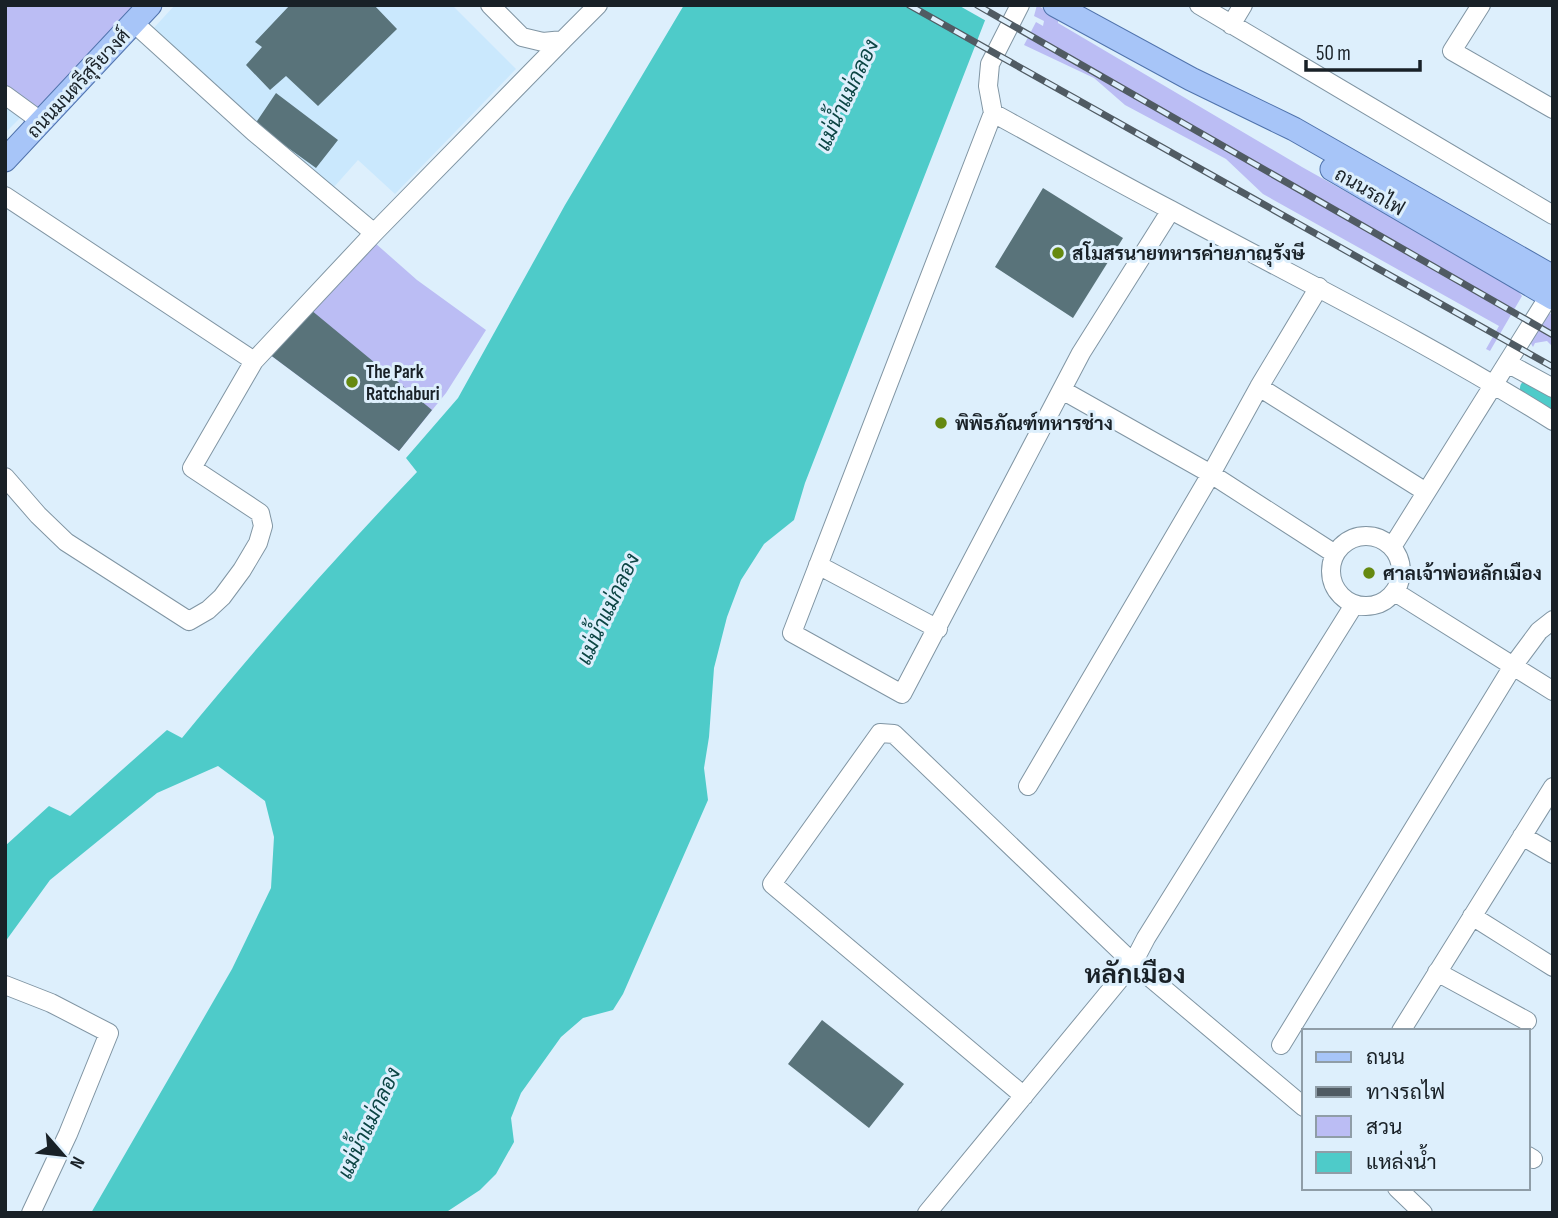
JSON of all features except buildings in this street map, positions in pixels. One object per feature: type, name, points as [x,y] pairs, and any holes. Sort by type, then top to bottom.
[{"type":"main road","name":"ถนนมนตรีสุริยวงศ์","points":[[5,160],[150,5]]},
{"type":"main road","name":"ถนนรถไฟ","points":[[1065,11],[1191,79],[1301,150],[1552,290]]},
{"type":"street","points":[[489,5],[522,37],[543,42],[563,40]]},
{"type":"street","points":[[5,477],[65,542],[189,621],[208,610],[222,597],[258,543],[263,526],[260,513],[192,468],[254,361],[373,233],[598,5]]},
{"type":"street","points":[[1020,5],[989,64],[988,86],[993,113],[792,633],[902,694],[1062,390],[1106,311],[1171,211]]},
{"type":"street","points":[[1199,5],[1553,215]]},
{"type":"street","points":[[1231,24],[1243,5]]},
{"type":"street","points":[[1481,5],[1452,51],[1553,109]]},
{"type":"street","points":[[134,23],[254,132],[373,233]]},
{"type":"street","points":[[5,95],[42,122]]},
{"type":"street","points":[[993,113],[1171,211],[1319,287],[1494,384],[1553,421]]},
{"type":"street","points":[[5,196],[254,361]]},
{"type":"street","points":[[1028,786],[1319,287]]},
{"type":"street","points":[[1392,547],[1552,290]]},
{"type":"street","points":[[1507,363],[1553,388]]},
{"type":"street","points":[[1259,387],[1426,492]]},
{"type":"street","points":[[1062,390],[1211,474],[1335,554]]},
{"type":"street","points":[[1370,536],[1382,540],[1392,547],[1398,557],[1401,569],[1395,592],[1375,606],[1354,605],[1343,599],[1335,590],[1331,578],[1335,554],[1346,541],[1358,537],[1370,536]]},
{"type":"street","points":[[818,565],[938,629]]},
{"type":"street","points":[[1395,592],[1553,691]]},
{"type":"street","points":[[927,1213],[1133,963],[1354,605]]},
{"type":"street","points":[[1281,1045],[1513,666],[1539,631],[1553,620]]},
{"type":"street","points":[[1024,1096],[772,884],[880,733],[894,734],[1133,963],[1302,1105]]},
{"type":"street","points":[[1402,1029],[1553,787]]},
{"type":"street","points":[[1522,836],[1553,854]]},
{"type":"street","points":[[1472,916],[1553,967]]},
{"type":"street","points":[[1437,972],[1527,1021]]},
{"type":"street","points":[[5,985],[51,1003],[109,1033],[68,1134],[30,1213]]},
{"type":"street","points":[[1399,1190],[1423,1213]]},
{"type":"shaded area","points":[[175,5],[452,5],[516,69],[395,194],[358,160],[334,187],[248,118],[150,32]]},
{"type":"shaded area","points":[[5,98],[24,114],[5,133]]},
{"type":"green space","points":[[5,5],[149,5],[22,142],[24,114],[5,98]]},
{"type":"green space","points":[[1037,5],[1058,18],[1058,23],[1302,167],[1514,286],[1522,296],[1490,351],[1486,349],[1499,326],[1263,194],[1226,159],[1125,105],[1094,78],[1024,45],[1036,22],[1043,26],[1044,21],[1034,16]]},
{"type":"green space","points":[[375,243],[417,280],[486,330],[446,393],[399,451],[269,354]]},
{"type":"green space","points":[[1553,313],[1553,347],[1547,341],[1535,343],[1533,347],[1530,342],[1549,314]]},
{"type":"water","name":"แม่น้ำแม่กลอง","points":[[684,5],[991,5],[805,483],[794,520],[764,544],[741,580],[727,617],[714,668],[704,768],[708,800],[623,994],[613,1010],[583,1018],[561,1037],[521,1093],[511,1118],[514,1142],[496,1174],[480,1190],[445,1213],[91,1213],[232,969],[271,888],[274,837],[265,801],[218,766],[157,793],[50,880],[5,942],[5,846],[49,806],[70,816],[167,730],[182,738],[297,603],[417,472],[406,458],[458,398],[565,205]]},
{"type":"pier","points":[[958,5],[990,5],[994,7],[988,22]]},
{"type":"waterway","points":[[1528,388],[1553,402]]},
{"type":"railway","points":[[909,5],[1553,367]]},
{"type":"railway","points":[[977,5],[1553,335]]},
{"type":"place","name":"สโมสรนายทหารค่ายภาณุรังษี","points":[[1058,253]]},
{"type":"place","name":"The Park Ratchaburi","points":[[352,382]]},
{"type":"place","name":"พิพิธภัณฑ์ทหารช่าง","points":[[941,423]]},
{"type":"place","name":"ศาลเจ้าพ่อหลักเมือง","points":[[1369,573]]},
{"type":"district","name":"หลักเมือง","points":[[1135,974]]}]
